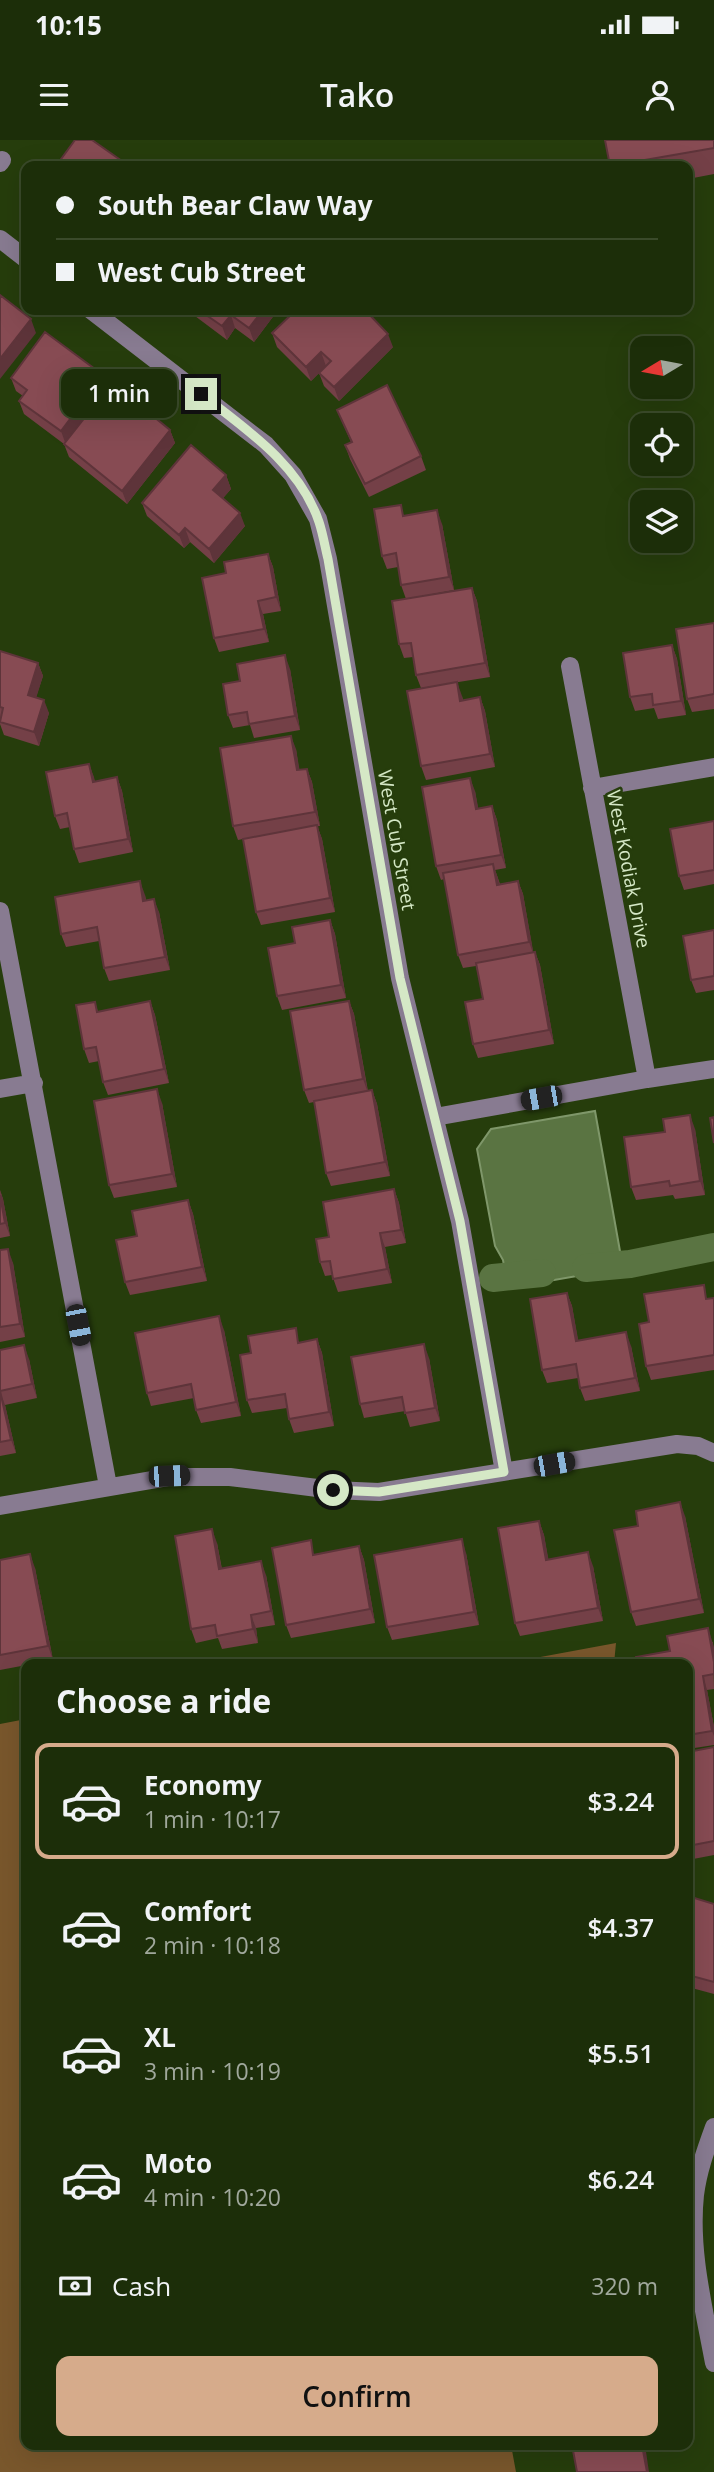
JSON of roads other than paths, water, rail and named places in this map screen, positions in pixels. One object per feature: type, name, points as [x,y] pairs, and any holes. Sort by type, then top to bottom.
[{"type":"street","points":[[0,239],[21,255]]},
{"type":"street","name":"West Cub Street","points":[[97,315],[266,445],[293,475],[318,519],[328,559],[400,978],[460,1221],[504,1472]]},
{"type":"street","name":"West Kodiak Drive","points":[[570,666],[646,1079]]},
{"type":"street","points":[[592,788],[714,768]]},
{"type":"street","points":[[0,911],[108,1486]]},
{"type":"street","points":[[435,1117],[714,1069]]},
{"type":"street","points":[[0,1089],[34,1083]]},
{"type":"street","points":[[0,1506],[169,1476],[230,1477],[333,1490],[379,1492],[677,1444],[698,1446],[714,1453]]},
{"type":"street","points":[[714,2127],[703,2157],[695,2194],[693,2227],[696,2263],[714,2363]]},
{"type":"waterway","points":[[586,1268],[630,1264],[714,1247]]},
{"type":"waterway","points":[[493,1278],[542,1273]]}]
